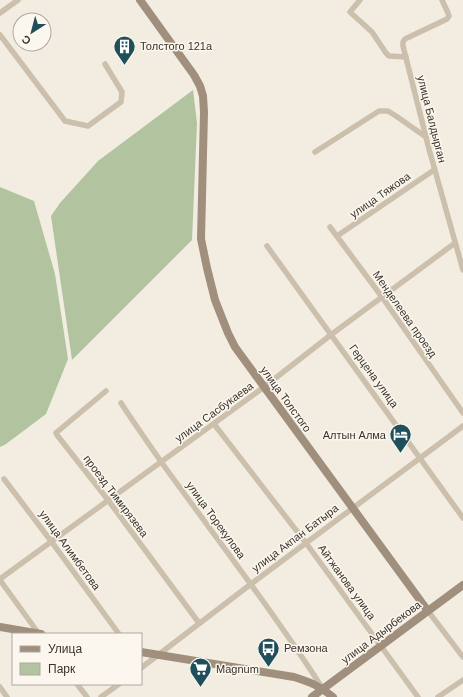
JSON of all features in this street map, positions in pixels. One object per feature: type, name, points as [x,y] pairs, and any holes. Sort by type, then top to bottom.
[{"type":"street","points":[[0,13],[18,0]]},
{"type":"street","name":"улица Толстого","points":[[140,0],[194,75],[203,96],[204,112],[201,239],[215,300],[228,333],[235,347],[264,387],[463,657]]},
{"type":"street","points":[[360,0],[350,12],[372,32],[386,54],[390,56],[406,57]]},
{"type":"street","name":"улица Балдырган","points":[[442,0],[448,12],[449,16],[447,19],[405,39],[403,46],[434,170],[463,270]]},
{"type":"street","points":[[0,35],[65,121],[88,126],[121,102],[122,92],[105,64]]},
{"type":"street","points":[[315,152],[379,111],[388,111],[392,113],[426,137]]},
{"type":"street","name":"улица Тяжова","points":[[337,236],[434,170]]},
{"type":"street","name":"Менделеева проезд","points":[[330,227],[382,297],[463,413]]},
{"type":"street","name":"улица Сасбукаева","points":[[0,580],[51,541],[264,387],[332,334],[455,243]]},
{"type":"street","name":"Герцена улица","points":[[268,246],[463,518]]},
{"type":"street","name":"проезд Тимирязева","points":[[106,391],[56,433],[108,500],[199,623]]},
{"type":"street","name":"улица Торекулова","points":[[121,403],[251,584],[308,665],[323,689]]},
{"type":"street","name":"Айтжанова улица","points":[[214,424],[306,542],[418,697]]},
{"type":"street","name":"улица Акпан Батыра","points":[[142,667],[306,542],[463,426]]},
{"type":"street","name":"улица Алимбетова","points":[[4,479],[118,633]]},
{"type":"street","points":[[0,580],[39,633]]},
{"type":"street","name":"улица Адырбекова","points":[[312,697],[463,585]]},
{"type":"street","points":[[0,627],[34,633]]},
{"type":"street","points":[[142,652],[294,677],[323,689],[333,697]]},
{"type":"street","points":[[438,697],[463,680]]},
{"type":"street","points":[[78,685],[87,697]]},
{"type":"street","points":[[101,697],[118,685]]},
{"type":"street","points":[[0,688],[7,697]]},
{"type":"green space","points":[[193,90],[197,123],[192,240],[72,360],[51,216],[60,203],[98,161]]},
{"type":"green space","points":[[0,187],[34,201],[55,274],[68,359],[46,414],[0,447]]},
{"type":"place","name":"Толстого 121а","points":[[125,66]]},
{"type":"place","name":"Алтын Алма","points":[[401,454]]},
{"type":"place","name":"Ремзона","points":[[269,668]]},
{"type":"place","name":"Magnum","points":[[201,688]]}]
